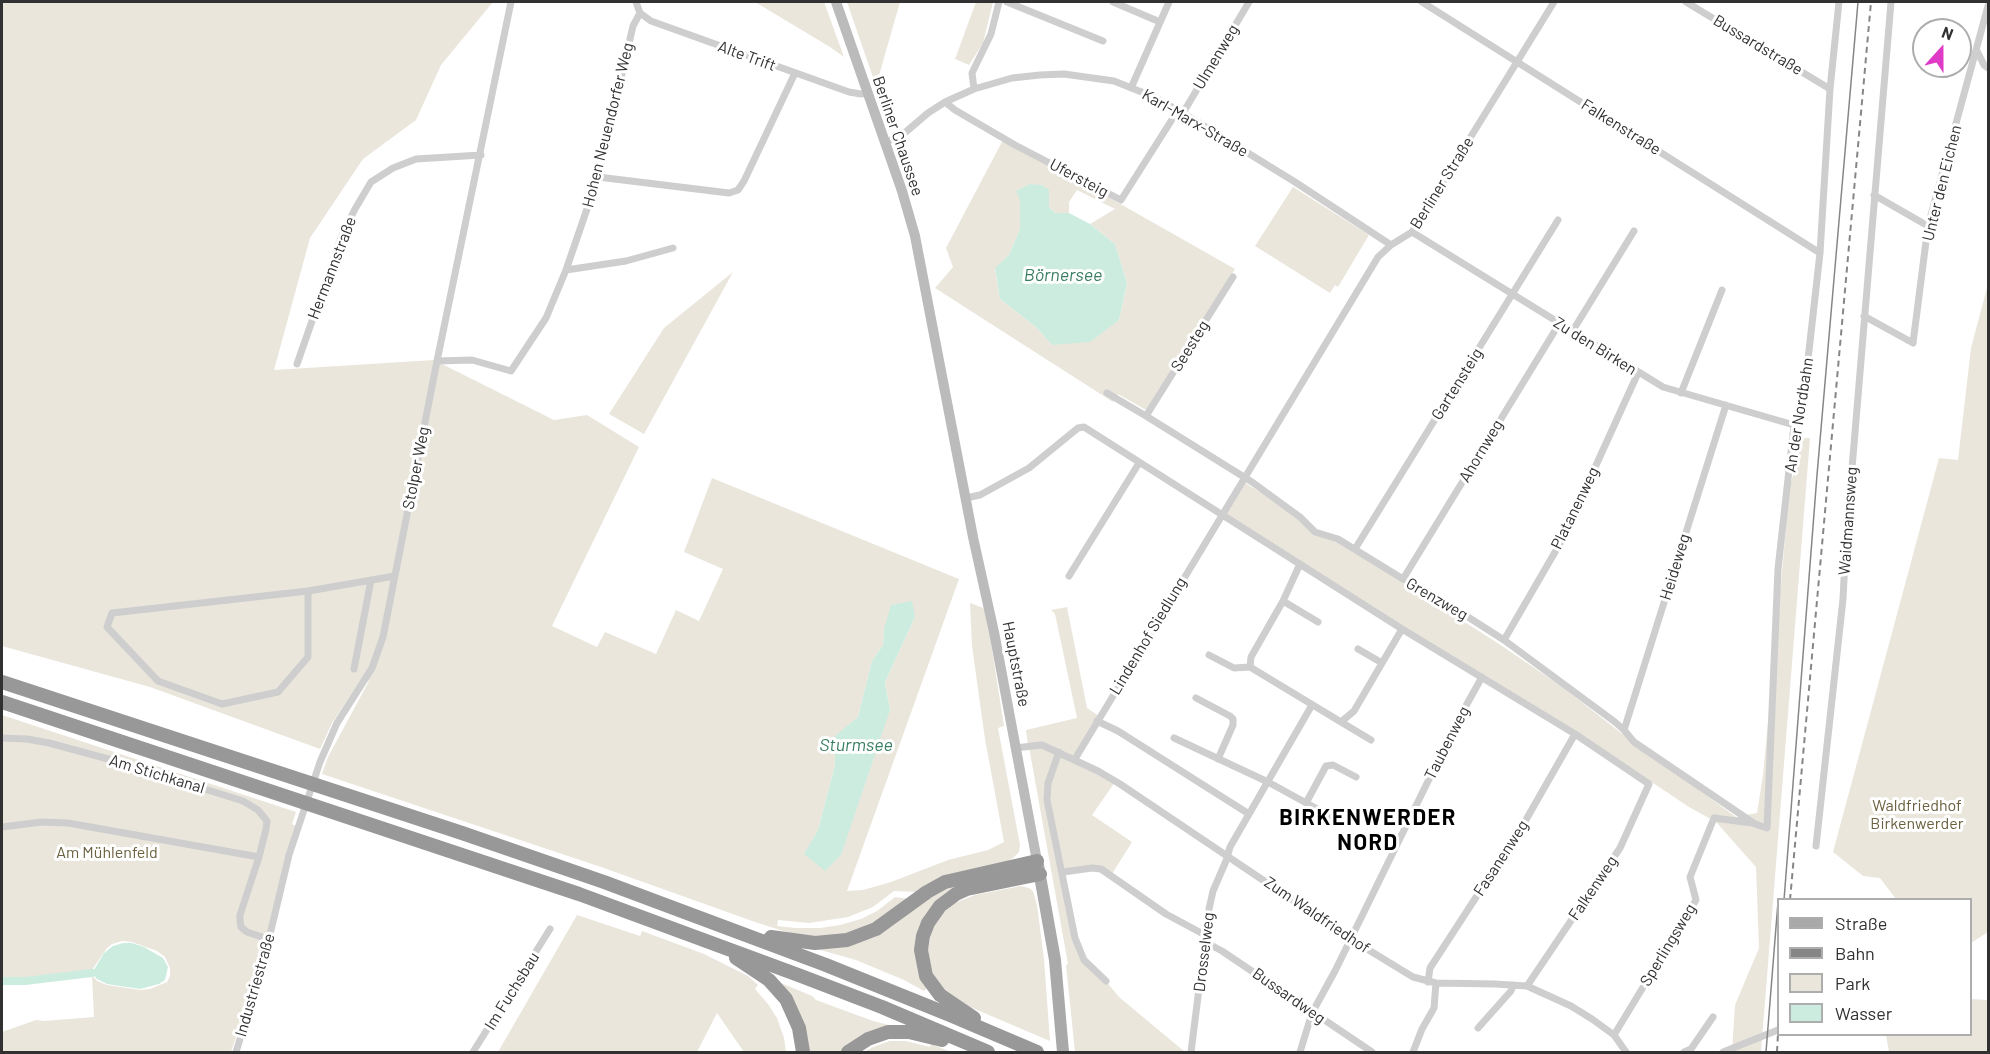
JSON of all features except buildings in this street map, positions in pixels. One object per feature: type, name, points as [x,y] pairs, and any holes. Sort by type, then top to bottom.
[{"type":"highway","points":[[2,682],[462,833],[708,920],[826,964],[1037,1053]]},
{"type":"highway","points":[[2,702],[415,838],[692,934],[882,1007],[988,1052]]},
{"type":"highway","points":[[708,920],[776,938],[815,943],[847,940],[876,929],[927,892],[945,882],[1038,868]]},
{"type":"highway","points":[[1006,1039],[946,1000],[935,989],[926,976],[921,950],[932,915],[956,894],[1038,868]]},
{"type":"highway","points":[[692,934],[747,964],[778,989],[796,1020],[803,1053]]},
{"type":"highway","points":[[848,1053],[868,1039],[888,1032],[926,1036],[988,1052]]},
{"type":"main road","name":"Berliner Chaussee","points":[[836,2],[902,191],[924,283]]},
{"type":"main road","name":"Hauptstraße","points":[[924,283],[994,632],[1052,939],[1063,1053]]},
{"type":"street","name":"Stolper Weg","points":[[273,917],[289,855],[320,762],[337,723],[367,677],[383,637],[511,2]]},
{"type":"street","points":[[636,2],[640,13]]},
{"type":"street","points":[[974,89],[972,73],[991,34],[999,2]]},
{"type":"street","points":[[1006,2],[1103,41]]},
{"type":"street","points":[[1113,2],[1160,22]]},
{"type":"street","points":[[1131,88],[1169,2]]},
{"type":"street","name":"Ulmenweg","points":[[1180,111],[1249,2]]},
{"type":"street","name":"Falkenstraße","points":[[1422,2],[1820,254]]},
{"type":"street","name":"Berliner Straße","points":[[1244,477],[1378,257],[1391,245],[1412,232],[1554,2]]},
{"type":"street","name":"Bussardstraße","points":[[1686,2],[1830,89]]},
{"type":"street","name":"An der Nordbahn","points":[[1767,828],[1778,569],[1794,425],[1801,413],[1804,395],[1820,254],[1830,89],[1839,2]]},
{"type":"street","name":"Waidmannsweg","points":[[1816,846],[1843,599],[1891,2]]},
{"type":"street","name":"Unter den Eichen","points":[[1864,316],[1913,343],[1928,226],[1989,6]]},
{"type":"street","name":"Alte Trift","points":[[640,13],[651,21],[849,92],[868,93]]},
{"type":"street","name":"Hohen Neuendorfer Weg","points":[[437,361],[472,360],[511,371],[546,318],[567,270],[598,177],[633,26],[640,13]]},
{"type":"street","points":[[1977,51],[1984,65],[1989,68]]},
{"type":"street","points":[[598,177],[729,193],[738,190],[795,73]]},
{"type":"street","name":"Karl-Marx-Straße","points":[[885,142],[901,136],[945,102],[974,89],[1012,78],[1048,74],[1114,81],[1180,111],[1391,245]]},
{"type":"street","name":"Ufersteig","points":[[945,102],[1015,145],[1121,200],[1180,111]]},
{"type":"street","name":"Hermannstraße","points":[[297,364],[342,235],[371,182],[393,168],[416,159],[481,154]]},
{"type":"street","points":[[1874,195],[1928,226]]},
{"type":"street","name":"Gartensteig","points":[[1355,549],[1558,220]]},
{"type":"street","points":[[1572,332],[1634,231]]},
{"type":"street","name":"Zu den Birken","points":[[1412,232],[1663,387],[1794,425]]},
{"type":"street","points":[[567,270],[626,261],[673,248]]},
{"type":"street","name":"Seesteg","points":[[1146,416],[1233,277]]},
{"type":"street","points":[[1680,393],[1722,290]]},
{"type":"street","name":"Ahornweg","points":[[1403,579],[1559,324]]},
{"type":"street","name":"Platanenweg","points":[[1504,640],[1562,540],[1638,373]]},
{"type":"street","name":"Grenzweg","points":[[1107,393],[1244,477],[1292,511],[1315,532],[1338,538],[1504,640],[1624,730],[1634,742],[1755,824]]},
{"type":"street","name":"Heideweg","points":[[1624,730],[1726,405]]},
{"type":"street","points":[[966,498],[980,495],[1029,468],[1078,428],[1084,427],[1402,629],[1575,734]]},
{"type":"street","points":[[1069,576],[1139,463]]},
{"type":"street","name":"Lindenhof Siedlung","points":[[1075,759],[1244,477]]},
{"type":"street","points":[[1250,667],[1251,657],[1283,601],[1300,564]]},
{"type":"street","points":[[308,591],[308,657],[278,692],[222,704],[158,681],[107,627],[112,613],[308,591],[395,576]]},
{"type":"street","points":[[354,669],[371,580]]},
{"type":"street","points":[[1283,601],[1318,622]]},
{"type":"street","points":[[1341,722],[1354,711],[1402,629]]},
{"type":"street","points":[[1358,649],[1382,663]]},
{"type":"street","points":[[1209,655],[1234,668],[1250,667],[1371,740]]},
{"type":"street","name":"Taubenweg","points":[[1300,1053],[1312,1013],[1453,730],[1482,677]]},
{"type":"street","points":[[1196,698],[1233,719],[1233,725],[1218,759]]},
{"type":"street","name":"Drosselweg","points":[[1191,1053],[1211,898],[1226,861],[1226,855],[1312,705]]},
{"type":"street","points":[[1097,721],[1114,729],[1249,814]]},
{"type":"street","name":"Falkenweg","points":[[1527,986],[1620,848],[1649,784],[1575,734]]},
{"type":"street","name":"Fasanenweg","points":[[1413,1053],[1422,1029],[1434,1008],[1430,968],[1523,825],[1575,734]]},
{"type":"street","name":"Am Stichkanal","points":[[2,738],[49,743],[201,787],[250,804],[264,815],[267,821],[260,857],[240,921],[241,927],[247,932],[268,939]]},
{"type":"street","points":[[1174,738],[1268,782],[1341,822]]},
{"type":"street","name":"Zum Waldfriedhof","points":[[1015,748],[1037,744],[1075,759],[1120,784],[1349,939],[1413,976],[1432,982],[1527,986],[1571,1006],[1614,1035],[1626,1053]]},
{"type":"street","points":[[1059,752],[1050,776],[1047,794],[1079,951],[1084,960],[1106,981]]},
{"type":"street","points":[[1306,803],[1326,766],[1333,765],[1356,777]]},
{"type":"street","name":"Grenzweg","points":[[1714,818],[1767,828]]},
{"type":"street","name":"Sperlingsweg","points":[[1614,1035],[1696,900],[1690,877],[1714,818]]},
{"type":"street","points":[[2,827],[32,823],[68,823],[260,857]]},
{"type":"street","name":"Bussardweg","points":[[1063,872],[1101,869],[1372,1053]]},
{"type":"street","name":"Industriestraße","points":[[236,1053],[262,968],[273,917]]},
{"type":"street","name":"Im Fuchsbau","points":[[473,1053],[550,929]]},
{"type":"street","points":[[1478,1028],[1511,991],[1513,985]]},
{"type":"street","points":[[1684,1053],[1691,1049],[1713,1017]]},
{"type":"street","points":[[1723,1053],[1777,1031]]},
{"type":"green space","points":[[2,2],[493,2],[441,65],[416,120],[363,159],[310,238],[274,370],[434,360],[554,420],[587,415],[639,447],[552,626],[597,647],[605,632],[656,654],[676,610],[699,621],[723,569],[684,552],[712,478],[959,579],[847,891],[863,890],[891,882],[948,860],[988,850],[1004,842],[985,739],[972,646],[970,603],[986,611],[1004,726],[998,728],[1020,845],[1019,852],[1004,863],[917,892],[894,891],[873,907],[848,917],[809,923],[778,920],[777,926],[795,928],[840,925],[861,919],[877,911],[895,897],[908,899],[879,921],[853,933],[824,937],[793,934],[322,774],[328,757],[369,681],[363,676],[332,723],[320,749],[150,687],[2,646]],"holes":[[[915,617],[885,682],[890,710],[804,854],[818,830],[835,765],[835,737],[858,717],[872,661],[883,645],[884,629]]]},
{"type":"green space","points":[[755,2],[824,2],[844,57],[830,47]]},
{"type":"green space","points":[[847,2],[900,2],[876,86]]},
{"type":"green space","points":[[976,2],[993,2],[983,43],[969,65],[955,59]]},
{"type":"green space","points":[[1004,138],[1235,269],[1146,410],[1118,394],[1113,402],[935,288],[953,267],[946,248]],"holes":[[[1077,190],[1115,209],[1090,224],[1115,244],[1127,283],[1119,320],[1052,345],[1036,327],[1000,299],[995,269],[1009,255],[1020,229],[1020,200],[1049,207],[1055,213],[1069,213],[1069,202]]]},
{"type":"green space","points":[[1293,187],[1369,235],[1338,287],[1335,285],[1330,293],[1255,246]]},
{"type":"green space","points":[[733,272],[644,434],[609,414],[664,328]]},
{"type":"green space","name":"Waldfriedhof Birkenwerder","points":[[1988,284],[1988,932],[1972,942],[1972,898],[1895,898],[1880,878],[1863,876],[1833,852],[1939,458],[1958,460],[1971,348]]},
{"type":"green space","points":[[1803,438],[1810,438],[1761,1052],[1732,1052],[1735,1005],[1759,948],[1756,867],[1716,822],[1224,513],[1242,481],[1284,507],[1314,533],[1341,543],[1561,686],[1630,740],[1736,817],[1757,813],[1763,775],[1790,486]]},
{"type":"green space","points":[[1067,607],[1087,708],[1099,716],[1074,758],[1042,744],[1028,745],[1026,730],[1077,718],[1055,614],[1051,610]]},
{"type":"green space","name":"Am Mühlenfeld","points":[[2,715],[296,812],[292,824],[296,826],[259,969],[231,1052],[2,1052],[2,1032],[36,1020],[94,1017],[92,975],[97,981],[107,985],[140,990],[150,989],[167,982],[170,968],[165,957],[157,951],[122,941],[107,948],[92,970],[26,978],[2,978]]},
{"type":"green space","points":[[1036,746],[1057,753],[1046,783],[1076,945],[1119,997],[1185,1052],[1075,1052],[1066,965],[1068,964],[1029,747]]},
{"type":"green space","points":[[1059,754],[1115,782],[1092,815],[1132,842],[1112,874],[1104,869],[1063,871],[1048,788]]},
{"type":"green space","points":[[969,881],[940,898],[922,922],[927,988],[924,991],[856,960],[817,949],[847,946],[875,937],[923,902],[948,888]]},
{"type":"green space","points":[[1021,886],[1033,891],[1037,905],[1044,959],[1050,1041],[963,1004],[945,991],[932,972],[929,956],[932,929],[943,913],[955,903],[975,895]]},
{"type":"green space","points":[[577,915],[640,936],[642,931],[704,954],[748,976],[758,985],[755,989],[777,1018],[786,1052],[744,1052],[717,1013],[697,1052],[498,1052]]},
{"type":"green space","points":[[781,983],[812,996],[816,1000],[893,1026],[849,1044],[840,1052],[809,1052],[804,1024],[793,1000]]},
{"type":"green space","points":[[1972,999],[1988,1000],[1988,1052],[1889,1052],[1886,1036],[1972,1036]]},
{"type":"green space","points":[[890,1041],[906,1041],[930,1047],[931,1044],[951,1052],[864,1052]]},
{"type":"water","name":"Börnersee","points":[[1030,184],[1042,185],[1049,190],[1049,207],[1055,213],[1069,213],[1090,224],[1115,244],[1127,283],[1119,320],[1090,342],[1052,345],[1036,327],[1000,299],[995,268],[1009,255],[1020,229],[1020,200],[1016,191]]},
{"type":"water","name":"Sturmsee","points":[[912,601],[915,617],[885,682],[890,710],[841,855],[825,871],[804,854],[818,830],[835,765],[835,736],[858,717],[872,661],[883,645],[884,629],[891,605]]},
{"type":"water","points":[[123,943],[144,947],[163,958],[168,967],[165,980],[140,989],[107,984],[97,979],[92,973],[104,953],[113,946]]},
{"type":"waterway","points":[[2,981],[25,981],[92,973]]},
{"type":"tram line","points":[[1784,898],[1817,475],[1858,2]]},
{"type":"tram line","points":[[1766,1052],[1777,914]]},
{"type":"railway","points":[[1790,898],[1871,2]]},
{"type":"railway","points":[[1777,1052],[1778,1036]]},
{"type":"district","name":"BIRKENWERDER NORD","points":[[1368,830]]}]
